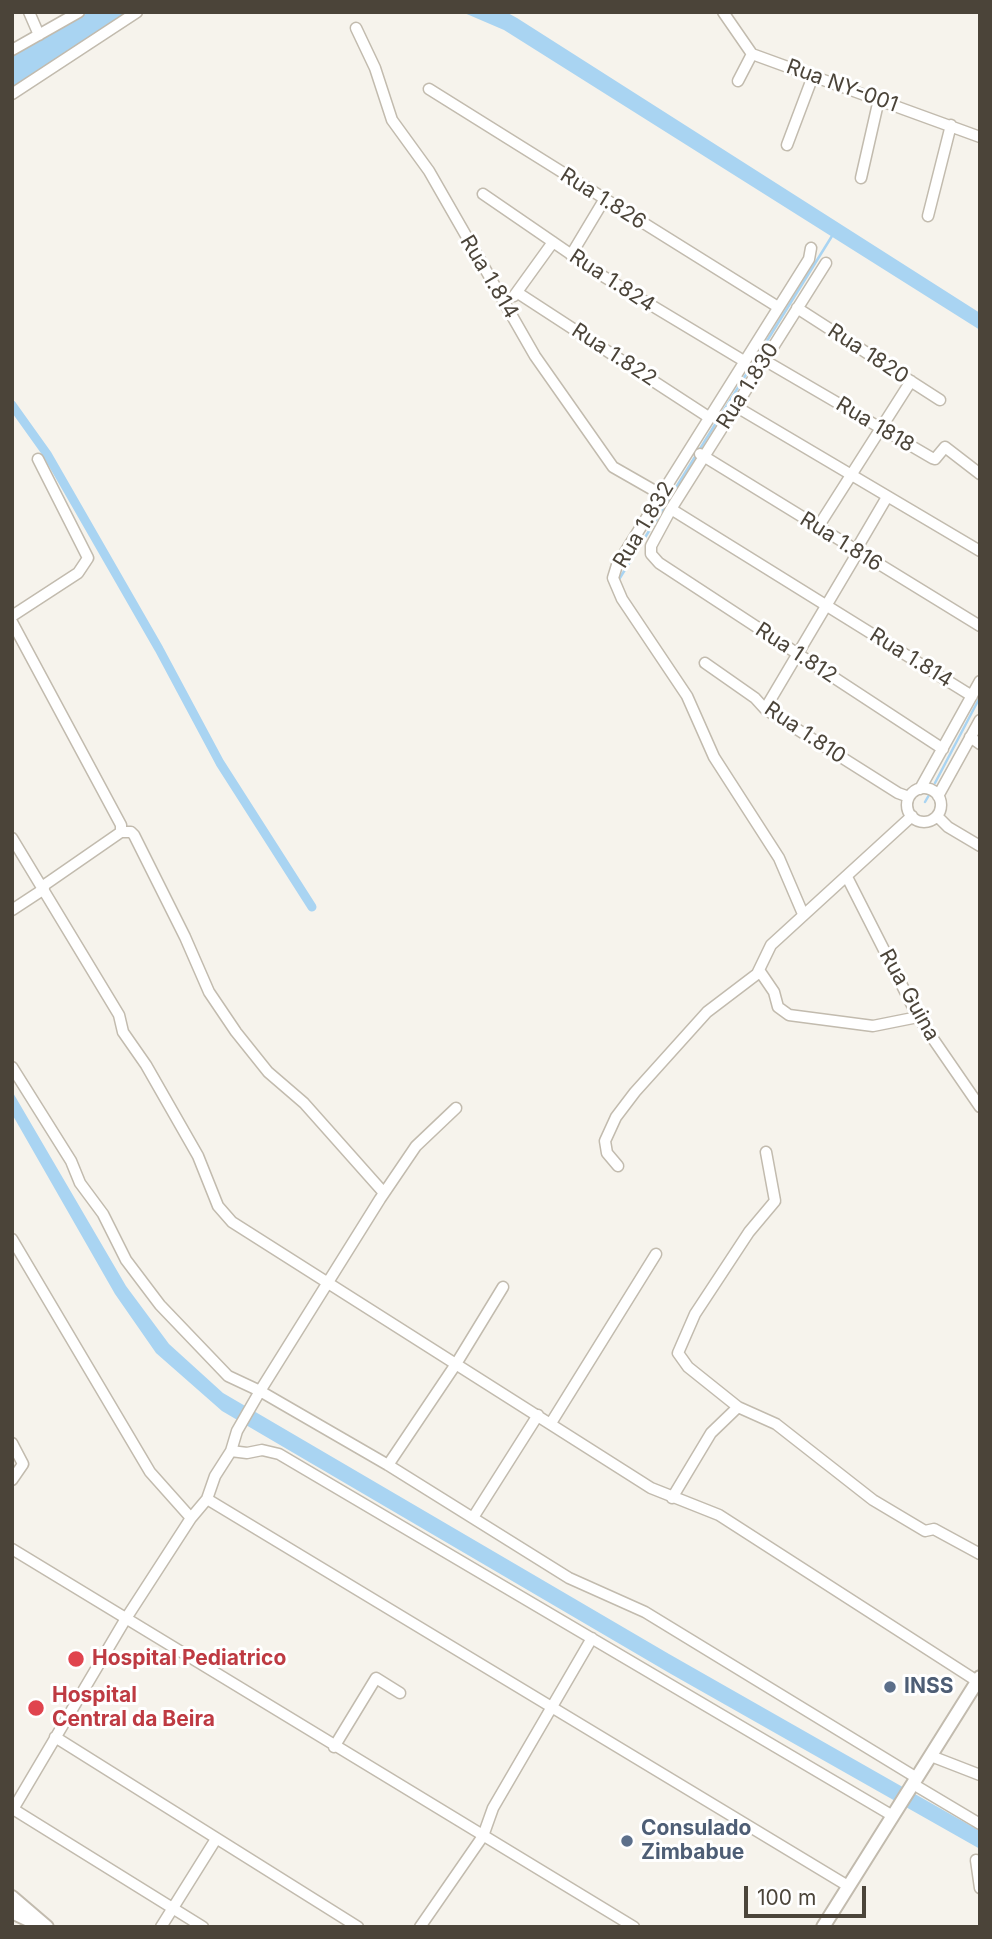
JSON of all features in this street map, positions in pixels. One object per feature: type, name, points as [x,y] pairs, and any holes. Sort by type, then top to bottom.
[{"type":"street","points":[[29,12],[38,35]]},
{"type":"street","points":[[12,50],[79,12]]},
{"type":"street","points":[[12,94],[137,12]]},
{"type":"street","points":[[723,12],[752,54],[738,81]]},
{"type":"street","name":"Rua 1.814","points":[[356,28],[375,68],[392,120],[429,171],[535,356],[599,451],[625,476],[662,495]]},
{"type":"street","name":"Rua NY-001","points":[[752,54],[980,137]]},
{"type":"street","points":[[787,145],[813,76]]},
{"type":"street","name":"Rua 1.826","points":[[429,89],[604,201],[778,307]]},
{"type":"street","points":[[861,178],[879,99]]},
{"type":"street","points":[[928,216],[951,125]]},
{"type":"street","name":"Rua 1.824","points":[[484,194],[570,255],[744,361]]},
{"type":"street","points":[[570,255],[604,201]]},
{"type":"street","points":[[507,304],[553,242]]},
{"type":"street","name":"Rua 1.832","points":[[803,914],[779,858],[715,757],[687,696],[615,588],[612,578],[617,565],[809,259],[811,248]]},
{"type":"street","name":"Rua 1.830","points":[[651,554],[651,546],[671,509],[827,263]]},
{"type":"street","name":"Rua 1.822","points":[[517,293],[710,418]]},
{"type":"street","name":"Rua 1820","points":[[797,308],[940,401]]},
{"type":"street","name":"Rua 1818","points":[[764,360],[932,458],[945,447],[980,474]]},
{"type":"street","points":[[818,527],[852,478],[911,381]]},
{"type":"street","points":[[735,406],[852,478],[980,551]]},
{"type":"street","name":"Rua 1.816","points":[[691,449],[818,527],[859,548],[980,626]]},
{"type":"street","points":[[12,616],[78,573],[88,558],[38,459]]},
{"type":"street","points":[[765,709],[829,606],[887,497]]},
{"type":"street","name":"Rua 1.814","points":[[671,509],[972,696]]},
{"type":"street","name":"Rua 1.812","points":[[651,554],[659,563],[943,749]]},
{"type":"street","points":[[12,622],[121,825],[121,832]]},
{"type":"street","name":"Rua 1.810","points":[[705,663],[755,698],[765,709],[909,797]]},
{"type":"street","points":[[937,816],[922,821],[912,816],[908,810],[909,797],[920,789],[980,681]]},
{"type":"street","points":[[938,796],[980,720]]},
{"type":"street","points":[[970,737],[980,744]]},
{"type":"street","points":[[920,789],[933,791],[938,796],[941,803],[937,816]]},
{"type":"street","points":[[912,816],[771,944],[762,957],[760,970],[774,992],[778,1007],[789,1015],[873,1026],[918,1017]]},
{"type":"street","points":[[937,816],[948,827],[980,846]]},
{"type":"street","points":[[12,910],[121,832],[131,832],[185,937],[209,992],[236,1032],[268,1072],[304,1102],[384,1193]]},
{"type":"street","points":[[12,838],[119,1015],[123,1032],[198,1156],[223,1213],[329,1286],[672,1499],[719,1515],[979,1679],[823,1927]]},
{"type":"street","name":"Rua Guina","points":[[847,877],[918,1017],[980,1107]]},
{"type":"street","points":[[618,1166],[607,1153],[605,1141],[616,1116],[706,1012],[760,970]]},
{"type":"street","points":[[12,1067],[71,1161],[80,1183],[103,1214],[126,1260],[160,1305],[228,1376],[260,1391],[388,1465],[474,1516],[569,1578],[645,1612],[980,1825]]},
{"type":"street","points":[[203,1927],[13,1810],[125,1620],[191,1518],[207,1499],[215,1476],[231,1451],[237,1432],[254,1401],[329,1286],[384,1193],[415,1146],[456,1108]]},
{"type":"street","points":[[766,1152],[775,1200],[749,1232],[695,1314],[678,1353],[688,1367],[738,1407],[776,1424],[873,1500],[925,1531],[934,1529],[980,1554]]},
{"type":"street","points":[[12,1240],[150,1472],[191,1518]]},
{"type":"street","points":[[551,1423],[656,1254]]},
{"type":"street","points":[[388,1465],[456,1364],[503,1287]]},
{"type":"street","points":[[672,1499],[711,1433],[738,1407]]},
{"type":"street","points":[[474,1516],[538,1415]]},
{"type":"street","points":[[12,1443],[23,1464],[12,1480]]},
{"type":"street","points":[[231,1451],[247,1453],[262,1450],[279,1454],[894,1814]]},
{"type":"street","points":[[207,1499],[848,1886]]},
{"type":"street","points":[[12,1549],[634,1927]]},
{"type":"street","points":[[420,1927],[483,1836],[493,1808],[592,1638]]},
{"type":"street","points":[[334,1747],[376,1678],[400,1693]]},
{"type":"street","points":[[55,1737],[358,1927]]},
{"type":"street","points":[[931,1756],[980,1776]]},
{"type":"street","points":[[161,1927],[216,1839]]},
{"type":"street","points":[[976,1860],[980,1888]]},
{"type":"street","points":[[12,1897],[47,1927]]},
{"type":"street","points":[[12,1912],[41,1927]]},
{"type":"water","points":[[89,12],[130,12],[12,87],[12,56]]},
{"type":"water","points":[[462,12],[506,12],[517,18],[980,313],[980,330],[504,30]]},
{"type":"water","points":[[12,1091],[126,1286],[169,1344],[223,1393],[669,1654],[980,1831],[980,1849],[671,1674],[222,1411],[156,1353],[115,1294],[12,1114]]},
{"type":"waterway","points":[[618,581],[832,236]]},
{"type":"waterway","points":[[12,405],[47,454],[159,649],[220,763],[312,907]]},
{"type":"waterway","points":[[935,783],[980,697]]},
{"type":"waterway","points":[[925,802],[929,795]]},
{"type":"place","name":"Hospital Pediatrico","points":[[76,1659]]},
{"type":"place","name":"INSS","points":[[890,1687]]},
{"type":"place","name":"Hospital Central da Beira","points":[[36,1708]]},
{"type":"place","name":"Consulado Zimbabue","points":[[627,1841]]}]
